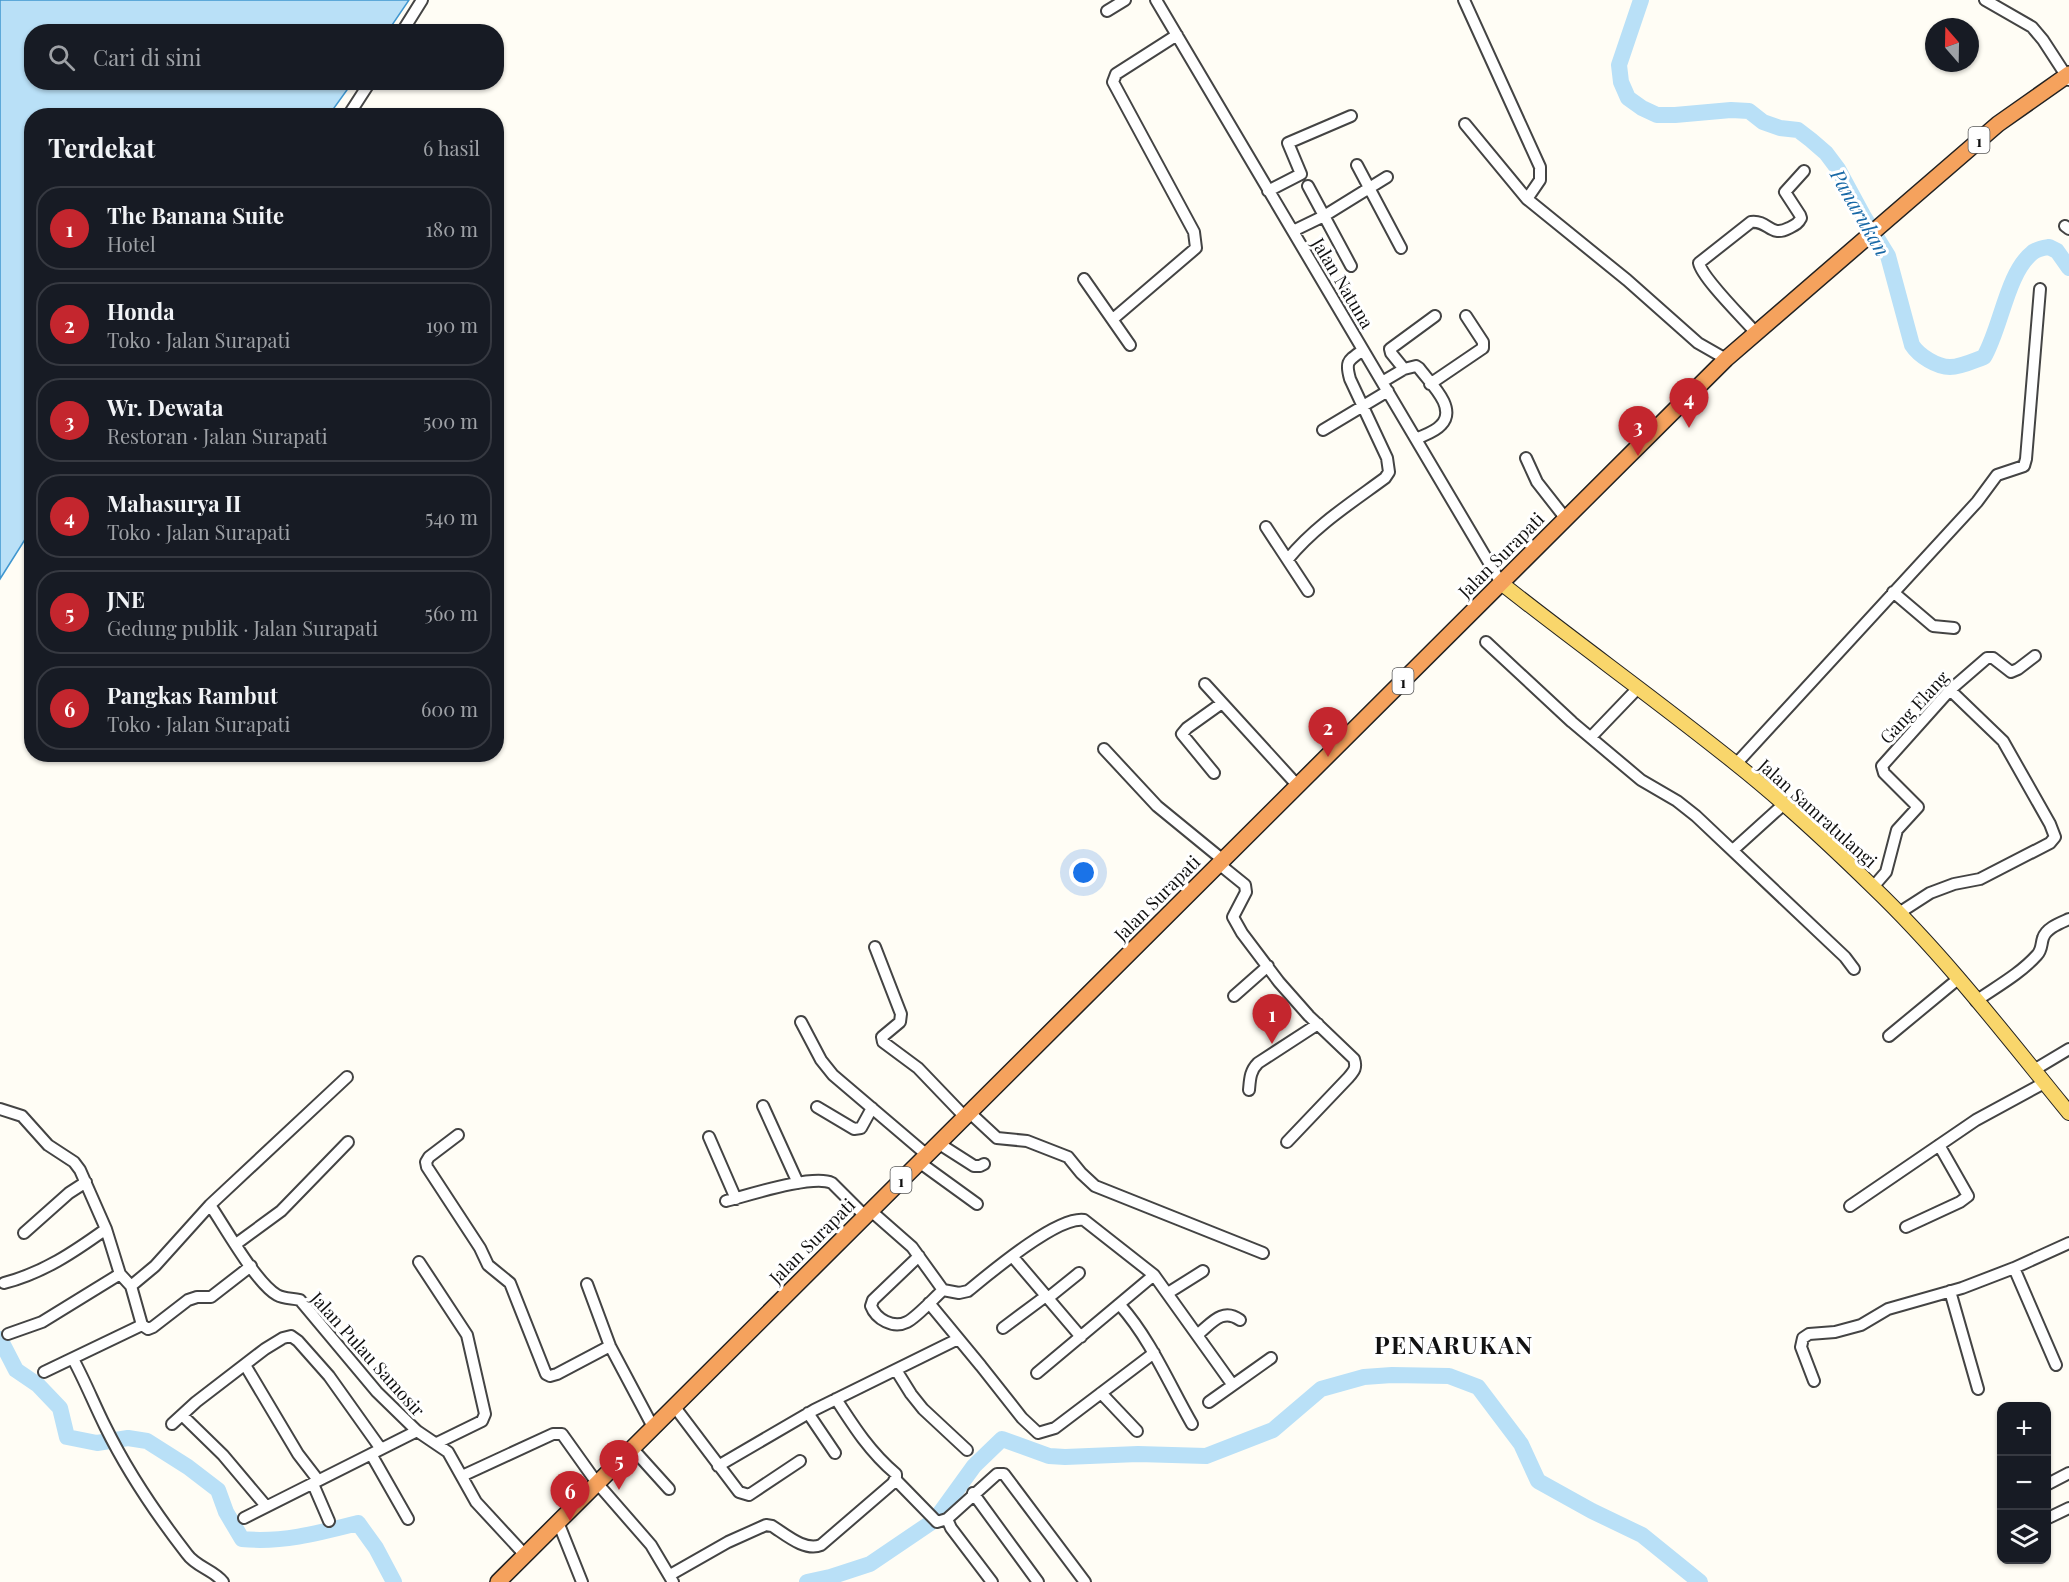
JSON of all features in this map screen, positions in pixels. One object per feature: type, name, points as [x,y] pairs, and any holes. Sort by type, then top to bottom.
[{"type":"highway","name":"Jalan Surapati","points":[[498,1582],[1726,358],[1998,124],[2068,76]]},
{"type":"main road","name":"Jalan Samratulangi","points":[[1501,583],[1737,764],[1873,886],[1958,979],[2069,1113]]},
{"type":"street","points":[[407,24],[422,0]]},
{"type":"street","points":[[1107,11],[1125,0]]},
{"type":"street","name":"Jalan Natuna","points":[[1156,0],[1501,583]]},
{"type":"street","points":[[1464,0],[1540,167],[1540,180],[1527,199]]},
{"type":"street","points":[[1985,0],[2032,27],[2068,76]]},
{"type":"street","points":[[1113,319],[1196,248],[1194,232],[1113,82],[1116,74],[1177,35]]},
{"type":"street","points":[[353,108],[364,90]]},
{"type":"street","points":[[1268,190],[1301,174],[1288,143],[1351,116]]},
{"type":"street","points":[[1465,124],[1527,199],[1627,280],[1698,343],[1726,358]]},
{"type":"street","points":[[1358,165],[1401,248]]},
{"type":"street","points":[[1756,333],[1713,285],[1699,263],[1751,222],[1760,222],[1772,231],[1779,232],[1798,223],[1800,215],[1785,192],[1804,171]]},
{"type":"street","points":[[1293,231],[1324,216],[1387,177]]},
{"type":"street","points":[[1308,186],[1351,266]]},
{"type":"street","points":[[1084,279],[1130,345]]},
{"type":"street","points":[[1737,764],[1977,502],[1997,475],[2022,468],[2025,463],[2040,289]]},
{"type":"street","points":[[1404,369],[1390,349],[1435,316]]},
{"type":"street","points":[[1430,384],[1483,348],[1483,342],[1466,316]]},
{"type":"street","points":[[1288,559],[1324,522],[1388,475],[1390,466],[1387,458],[1350,379],[1347,367],[1350,359],[1363,350]]},
{"type":"street","points":[[1323,430],[1362,406],[1404,369],[1416,366],[1445,403],[1447,412],[1446,418],[1436,429],[1416,439]]},
{"type":"street","points":[[1526,458],[1537,482],[1566,519]]},
{"type":"street","points":[[1266,527],[1308,591]]},
{"type":"street","points":[[1893,592],[1933,626],[1954,628]]},
{"type":"street","points":[[1486,642],[1641,780],[1677,801],[1696,816],[1845,957],[1854,969]]},
{"type":"street","name":"Gang Elang","points":[[1873,886],[1886,872],[1897,830],[1918,807],[1884,773],[1882,766],[1950,690],[1989,657],[1994,658],[2012,672],[2035,656]]},
{"type":"street","points":[[1205,684],[1298,786]]},
{"type":"street","points":[[1591,737],[1638,688]]},
{"type":"street","points":[[1899,913],[1940,888],[1980,879],[2050,843],[2055,837],[2003,741],[1950,690]]},
{"type":"street","points":[[1214,773],[1182,734],[1222,703]]},
{"type":"street","points":[[1104,749],[1157,807],[1245,885],[1246,892],[1233,914],[1233,920],[1279,982],[1354,1059],[1355,1070],[1287,1142]]},
{"type":"street","points":[[1733,850],[1784,804]]},
{"type":"street","points":[[1976,1001],[2037,955],[2047,931],[2069,919]]},
{"type":"street","points":[[875,948],[901,1014],[900,1022],[882,1037],[883,1042],[918,1068],[967,1115],[998,1138],[1027,1141],[1068,1157],[1095,1186],[1263,1252]]},
{"type":"street","points":[[1234,996],[1268,966]]},
{"type":"street","points":[[1889,1036],[1958,979]]},
{"type":"street","points":[[801,1022],[821,1060],[833,1075],[977,1204]]},
{"type":"street","points":[[1250,1090],[1250,1075],[1258,1063],[1318,1024]]},
{"type":"street","points":[[2034,1070],[2069,1049]]},
{"type":"street","points":[[131,1286],[155,1266],[210,1205],[347,1077]]},
{"type":"street","points":[[1850,1206],[1976,1120],[2044,1083]]},
{"type":"street","points":[[763,1106],[798,1183]]},
{"type":"street","points":[[817,1107],[854,1129],[861,1128],[872,1108]]},
{"type":"street","points":[[0,1109],[22,1116],[48,1145],[74,1162],[86,1182],[106,1229],[120,1274],[131,1286],[142,1325],[148,1329],[163,1321],[188,1300],[197,1297],[211,1297],[251,1266]]},
{"type":"street","points":[[458,1135],[429,1157],[426,1162],[427,1167],[489,1265],[510,1283],[546,1374],[550,1376],[557,1374],[610,1346]]},
{"type":"street","points":[[709,1137],[731,1200],[798,1183],[825,1179],[912,1247],[943,1290],[958,1293],[968,1291],[1012,1256],[1074,1220],[1083,1219],[1154,1275],[1232,1384]]},
{"type":"street","points":[[236,1244],[281,1211],[348,1142]]},
{"type":"street","points":[[938,1143],[974,1166],[984,1164]]},
{"type":"street","points":[[1906,1227],[1968,1196],[1939,1145]]},
{"type":"street","points":[[24,1233],[69,1193],[86,1182]]},
{"type":"street","name":"Jalan Pulau Samosir","points":[[210,1205],[251,1266],[269,1288],[279,1296],[300,1300],[376,1392],[417,1431],[448,1452],[476,1502],[525,1555]]},
{"type":"street","points":[[4,1283],[55,1264],[106,1229]]},
{"type":"street","points":[[1814,1381],[1801,1347],[1805,1336],[1855,1327],[1888,1309],[1950,1291],[2014,1268],[2069,1243]]},
{"type":"street","points":[[919,1256],[873,1300],[871,1306],[875,1314],[896,1324],[908,1322],[943,1290]]},
{"type":"street","points":[[1012,1256],[1081,1336]]},
{"type":"street","points":[[419,1262],[467,1335],[485,1414],[482,1421],[437,1443]]},
{"type":"street","points":[[2014,1268],[2056,1365]]},
{"type":"street","points":[[1168,1293],[1203,1271]]},
{"type":"street","points":[[1003,1328],[1079,1273]]},
{"type":"street","points":[[8,1334],[42,1322],[120,1274]]},
{"type":"street","points":[[1036,1373],[1154,1275]]},
{"type":"street","points":[[587,1284],[610,1346],[653,1427]]},
{"type":"street","points":[[1950,1291],[1978,1389]]},
{"type":"street","points":[[929,1304],[1022,1418],[1038,1433],[1055,1428],[1154,1353]]},
{"type":"street","points":[[1120,1305],[1154,1353],[1192,1424]]},
{"type":"street","points":[[1197,1335],[1224,1314],[1230,1314],[1240,1320]]},
{"type":"street","points":[[44,1372],[142,1325]]},
{"type":"street","points":[[172,1424],[219,1383],[265,1349],[283,1338],[293,1336],[340,1391],[376,1451],[408,1519]]},
{"type":"street","points":[[718,1466],[808,1413],[958,1339]]},
{"type":"street","points":[[73,1359],[120,1455],[189,1557],[223,1582]]},
{"type":"street","points":[[1209,1402],[1271,1359]]},
{"type":"street","points":[[245,1365],[315,1482],[328,1521]]},
{"type":"street","points":[[896,1370],[923,1409],[967,1450]]},
{"type":"street","points":[[1101,1393],[1137,1431]]},
{"type":"street","points":[[836,1399],[860,1437],[877,1457],[896,1474],[896,1479],[928,1513],[951,1528],[992,1582]]},
{"type":"street","points":[[674,1406],[739,1492],[747,1495],[800,1461]]},
{"type":"street","points":[[808,1413],[835,1453]]},
{"type":"street","points":[[182,1415],[223,1455],[266,1506]]},
{"type":"street","points":[[244,1518],[417,1431]]},
{"type":"street","points":[[462,1476],[558,1433],[565,1437],[597,1483],[651,1545],[671,1579],[728,1542],[766,1525],[772,1526],[804,1546],[815,1548],[864,1509],[896,1479]]},
{"type":"street","points":[[632,1448],[669,1489]]},
{"type":"street","points":[[2051,1482],[2069,1473]]},
{"type":"street","points":[[942,1520],[997,1474],[1004,1474],[1085,1582]]},
{"type":"street","points":[[973,1493],[1038,1582]]},
{"type":"street","points":[[2051,1517],[2069,1508]]},
{"type":"street","points":[[558,1522],[582,1582]]},
{"type":"water","points":[[0,0],[409,0],[393,24],[24,24],[24,90],[347,90],[334,108],[24,108],[24,541],[0,579]]},
{"type":"waterway","name":"Panarukan","points":[[1641,0],[1619,65],[1621,82],[1628,98],[1657,115],[1749,111],[1763,122],[1780,128],[1798,130],[1826,153],[1838,169],[1888,256],[1912,345],[1929,360],[1950,367],[1984,357],[2016,274],[2023,262],[2034,252],[2049,247],[2057,251],[2069,268]]},
{"type":"waterway","points":[[0,1339],[16,1370],[38,1385],[60,1408],[67,1437],[97,1443],[128,1438],[147,1441],[188,1467],[218,1490],[226,1512],[242,1539],[272,1540],[315,1534],[358,1523],[376,1548],[394,1582]]},
{"type":"waterway","points":[[807,1582],[870,1564],[935,1520],[974,1466],[1002,1439],[1049,1456],[1138,1454],[1206,1456],[1273,1430],[1321,1389],[1364,1377],[1392,1375],[1449,1376],[1478,1387],[1521,1444],[1538,1481],[1642,1535],[1700,1582]]},
{"type":"place","name":"Mahasurya II","points":[[1689,428]]},
{"type":"place","name":"Wr. Dewata","points":[[1638,456]]},
{"type":"place","name":"Honda","points":[[1328,757]]},
{"type":"place","name":"The Banana Suite","points":[[1272,1044]]},
{"type":"place","name":"JNE","points":[[619,1490]]},
{"type":"place","name":"Pangkas Rambut","points":[[570,1521]]},
{"type":"district","name":"PENARUKAN","points":[[1454,1344]]}]
